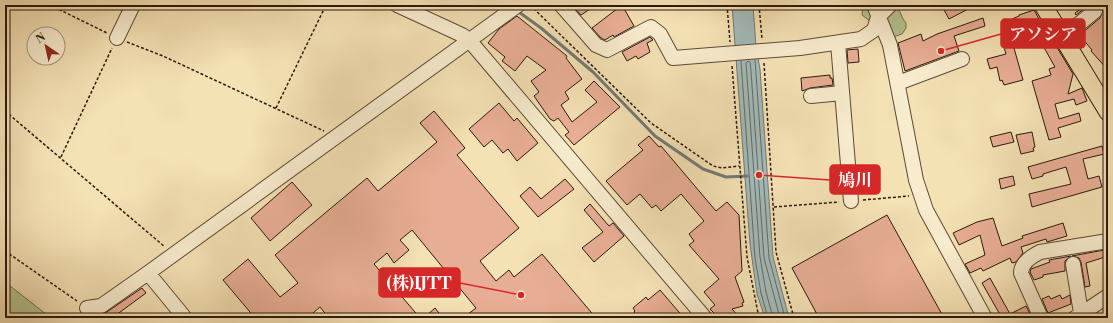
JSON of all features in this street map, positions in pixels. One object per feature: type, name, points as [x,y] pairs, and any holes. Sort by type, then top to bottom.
[{"type":"main road","points":[[1043,5],[1107,107]]},
{"type":"street","points":[[117,38],[133,5]]},
{"type":"street","points":[[397,5],[462,35],[469,40],[705,318]]},
{"type":"street","points":[[561,5],[596,45],[607,50],[651,27],[660,34],[673,58],[861,39],[874,30],[876,11]]},
{"type":"street","points":[[876,11],[890,5]]},
{"type":"street","points":[[87,308],[101,306],[148,273],[514,8]]},
{"type":"street","points":[[876,11],[890,45],[916,180],[926,210],[985,318]]},
{"type":"street","points":[[1063,37],[1095,11]]},
{"type":"street","points":[[838,42],[851,201]]},
{"type":"street","points":[[898,83],[962,59]]},
{"type":"street","points":[[811,96],[842,93]]},
{"type":"street","points":[[1041,318],[1021,273],[1023,266],[1032,256],[1040,252],[1108,241]]},
{"type":"street","points":[[1073,264],[1078,316],[1108,296]]},
{"type":"street","points":[[148,273],[185,318]]},
{"type":"path","points":[[50,5],[117,38],[163,56],[337,137]]},
{"type":"path","points":[[276,108],[326,5]]},
{"type":"path","points":[[530,5],[662,132],[713,166],[722,168],[739,166]]},
{"type":"path","points":[[727,5],[747,257],[759,318]]},
{"type":"path","points":[[759,5],[776,252],[794,318]]},
{"type":"path","points":[[61,157],[117,38]]},
{"type":"path","points":[[5,111],[61,157],[173,254]]},
{"type":"path","points":[[5,251],[87,308]]},
{"type":"green space","points":[[863,5],[897,5],[906,23],[906,28],[902,34],[890,38],[881,38],[874,33],[870,21],[862,15]]},
{"type":"green space","points":[[5,282],[51,318],[5,318]]},
{"type":"water","points":[[732,5],[753,5],[756,47],[760,69],[773,257],[789,318],[765,318],[757,294],[750,244]]},
{"type":"building","points":[[572,5],[596,5],[581,15]]},
{"type":"building","points":[[622,5],[634,26],[614,37],[613,35],[605,40],[601,38],[592,28]]},
{"type":"building","points":[[948,5],[976,5],[949,19],[943,8]]},
{"type":"building","points":[[1079,5],[1089,5],[1076,15],[1075,13],[1082,8]]},
{"type":"building","points":[[1108,5],[1108,70],[1091,51],[1092,50],[1081,37],[1081,34],[1100,18],[1103,9]]},
{"type":"building","points":[[1034,10],[1039,19],[1032,21],[1038,39],[1014,48],[1023,80],[1004,85],[1002,80],[1000,81],[997,67],[990,69],[987,59],[1006,54],[1003,44],[1016,40],[1011,27],[1015,26],[1012,19]]},
{"type":"building","points":[[517,16],[567,56],[566,58],[582,79],[565,92],[569,99],[561,105],[572,122],[597,102],[585,90],[594,81],[620,107],[574,145],[565,135],[569,132],[558,118],[554,121],[550,119],[534,96],[539,92],[531,81],[546,70],[527,56],[515,71],[502,61],[505,57],[488,43],[499,29]]},
{"type":"building","points":[[983,18],[985,26],[954,36],[959,51],[905,71],[898,43],[921,34],[923,41],[937,34]]},
{"type":"building","points":[[650,37],[653,40],[647,43],[650,52],[638,59],[636,56],[627,61],[622,52]]},
{"type":"building","points":[[1052,39],[1073,74],[1068,94],[1082,88],[1087,101],[1076,105],[1074,99],[1055,104],[1059,119],[1079,113],[1081,121],[1058,128],[1061,137],[1049,140],[1032,81],[1051,75],[1049,69],[1055,67],[1042,44]]},
{"type":"building","points":[[858,49],[859,62],[848,63],[847,50]]},
{"type":"building","points":[[830,75],[833,85],[810,88],[802,91],[801,78]]},
{"type":"building","points":[[499,103],[514,121],[517,118],[538,143],[517,161],[508,149],[503,153],[492,140],[484,147],[469,129]]},
{"type":"building","points":[[434,111],[465,148],[457,155],[519,228],[480,261],[496,281],[509,270],[514,277],[542,254],[596,318],[463,318],[476,308],[412,230],[400,240],[409,250],[394,263],[387,253],[374,264],[420,318],[329,318],[320,307],[307,318],[255,318],[223,280],[248,259],[280,297],[298,283],[275,255],[367,178],[378,191],[437,142],[420,123]]},
{"type":"building","points":[[1011,132],[1014,142],[993,147],[990,137]]},
{"type":"building","points":[[1032,132],[1035,147],[1033,148],[1034,151],[1021,154],[1016,135]]},
{"type":"building","points":[[649,136],[659,147],[661,146],[716,211],[727,202],[739,215],[742,271],[735,277],[744,302],[742,303],[743,306],[732,309],[740,318],[719,318],[710,309],[715,305],[704,292],[719,279],[689,245],[694,241],[689,234],[704,221],[681,194],[661,211],[656,205],[652,208],[640,194],[627,205],[606,181],[643,150],[638,145]]},
{"type":"building","points":[[1102,146],[1104,154],[1083,159],[1088,179],[1099,176],[1102,187],[1032,207],[1029,194],[1071,184],[1066,167],[1032,179],[1028,167]]},
{"type":"building","points":[[1013,176],[1015,185],[1001,189],[999,179]]},
{"type":"building","points":[[565,179],[574,189],[538,217],[520,196],[530,187],[541,199]]},
{"type":"building","points":[[292,182],[312,205],[270,241],[251,218]]},
{"type":"building","points":[[590,204],[609,226],[613,223],[624,236],[594,262],[582,248],[603,232],[584,210]]},
{"type":"building","points":[[887,215],[944,318],[819,318],[792,268]]},
{"type":"building","points":[[993,218],[1002,246],[1023,238],[1022,236],[1063,223],[1067,236],[1047,242],[1046,239],[1021,247],[1023,253],[1016,262],[1012,263],[1010,258],[983,271],[981,268],[970,273],[965,264],[985,255],[980,235],[959,245],[953,233],[977,222]]},
{"type":"building","points":[[1104,250],[1105,257],[1086,263],[1090,286],[1085,287],[1081,262],[1079,258],[1072,256]]},
{"type":"building","points":[[1071,256],[1065,261],[1065,271],[1043,275],[1043,277],[1034,280],[1030,272],[1031,269],[1050,262],[1049,260]]},
{"type":"building","points":[[990,278],[1010,314],[1026,306],[1032,318],[1002,318],[982,283]]},
{"type":"building","points":[[142,288],[146,293],[112,318],[98,318]]},
{"type":"building","points":[[660,290],[684,318],[639,318],[634,312],[635,311],[633,308],[646,297],[648,300]]},
{"type":"building","points":[[1060,295],[1062,299],[1070,295],[1071,304],[1048,313],[1042,299],[1049,296],[1051,299]]},
{"type":"building","points":[[435,308],[443,318],[424,318]]},
{"type":"waterway","points":[[516,10],[541,28],[593,72],[655,136],[703,169],[726,177],[747,176]]},
{"type":"place","name":"アソシア","points":[[941,51]]},
{"type":"place","name":"鳩川","points":[[759,175]]},
{"type":"place","name":"(株)IJTT","points":[[521,295]]}]
